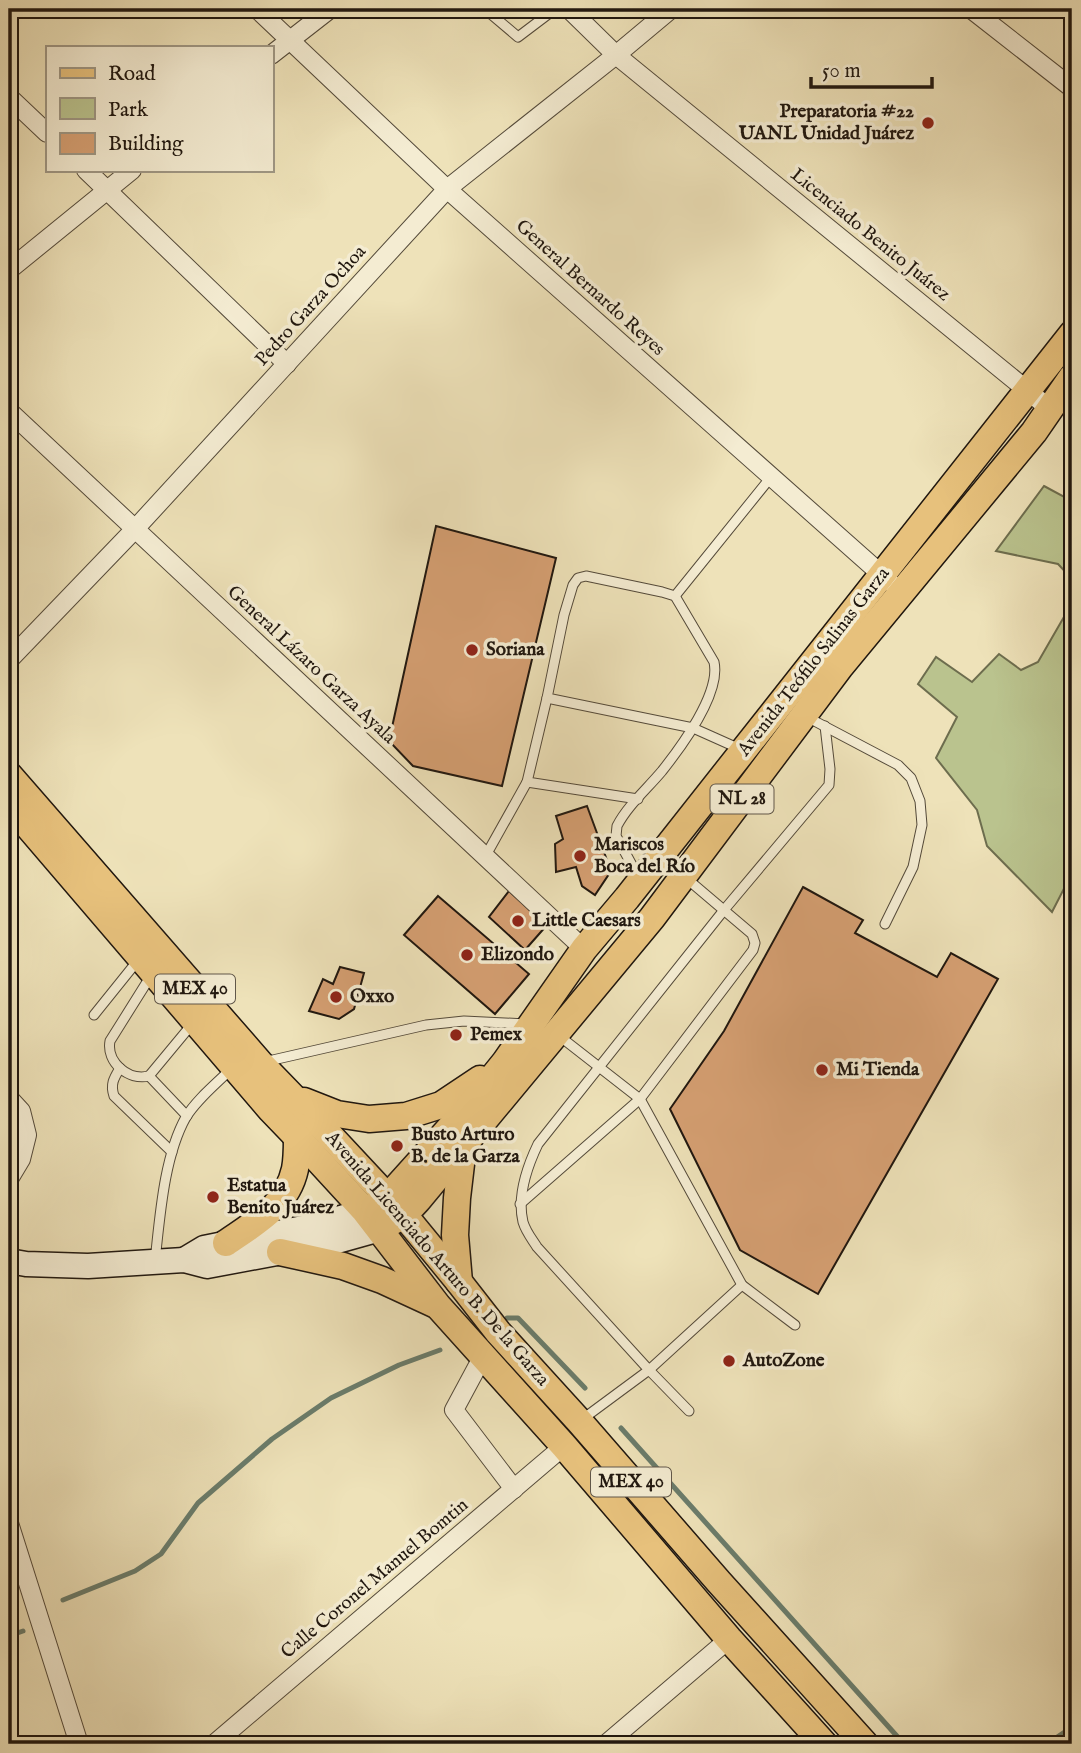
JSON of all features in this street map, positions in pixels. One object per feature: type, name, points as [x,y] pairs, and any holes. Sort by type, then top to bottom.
[{"type":"main road","name":"Avenida Teófilo Salinas Garza","points":[[384,1213],[463,1147],[815,721],[840,667],[892,584],[1028,391],[1072,334]]},
{"type":"main road","name":"Avenida Teófilo Salinas Garza","points":[[384,1213],[505,1062],[584,949],[743,751],[892,584],[1034,432],[1061,409],[1072,377]]},
{"type":"main road","name":"Avenida Licenciado Arturo B. De la Garza","points":[[9,775],[247,1064],[271,1110],[459,1282],[498,1332],[865,1744]]},
{"type":"main road","name":"Avenida Licenciado Arturo B. De la Garza","points":[[9,804],[194,1022],[292,1095],[384,1213],[438,1306],[824,1744]]},
{"type":"main road","points":[[634,889],[652,918]]},
{"type":"main road","points":[[292,1095],[337,1114],[369,1119],[407,1115],[442,1105],[505,1062]]},
{"type":"main road","points":[[226,1243],[278,1205],[289,1188],[295,1168],[298,1136]]},
{"type":"main road","points":[[459,1282],[455,1235],[463,1147]]},
{"type":"main road","points":[[184,1260],[204,1248],[384,1213]]},
{"type":"main road","points":[[9,1261],[88,1266],[184,1260],[207,1266],[330,1242],[384,1213]]},
{"type":"main road","points":[[281,1252],[356,1271],[438,1306]]},
{"type":"main road","points":[[523,1400],[579,1421],[583,1470]]},
{"type":"main road","points":[[719,1582],[729,1639],[777,1647]]},
{"type":"street","name":"General Bernardo Reyes","points":[[257,9],[447,189],[892,584]]},
{"type":"street","points":[[273,53],[330,9]]},
{"type":"street","name":"Licenciado Benito Juárez","points":[[569,9],[616,55],[1028,391],[1061,409]]},
{"type":"street","name":"Pedro Garza Ochoa","points":[[9,660],[135,529],[447,189],[671,9]]},
{"type":"street","points":[[971,9],[1072,88]]},
{"type":"street","points":[[9,97],[46,132]]},
{"type":"street","points":[[88,172],[288,364]]},
{"type":"street","points":[[9,270],[130,172]]},
{"type":"street","name":"General Lázaro Garza Ayala","points":[[9,411],[584,949]]},
{"type":"street","points":[[9,1098],[21,1111],[27,1135],[21,1159],[9,1179]]},
{"type":"street","points":[[483,1356],[454,1410],[514,1489]]},
{"type":"street","name":"Calle Coronel Manuel Bomtin","points":[[214,1744],[564,1446]]},
{"type":"street","points":[[9,1522],[79,1744]]},
{"type":"street","points":[[606,1744],[729,1639]]},
{"type":"lane","points":[[485,9],[518,37],[555,9]]},
{"type":"lane","points":[[674,596],[771,477]]},
{"type":"lane","points":[[485,857],[527,782],[573,585],[578,578],[586,576],[662,592],[674,596],[714,662],[715,672],[712,690],[693,728],[663,771],[617,826],[616,836],[634,889]]},
{"type":"lane","points":[[547,698],[693,728],[743,751]]},
{"type":"lane","points":[[689,1411],[537,1247],[523,1222],[520,1204],[530,1160],[538,1144],[724,911],[829,785],[830,769],[815,721]]},
{"type":"lane","points":[[815,721],[898,765],[911,778],[920,801],[922,825],[913,867],[886,924]]},
{"type":"lane","points":[[527,782],[638,799]]},
{"type":"lane","points":[[520,1204],[640,1099],[753,950],[755,943],[752,934],[684,877]]},
{"type":"lane","points":[[94,1015],[146,965]]},
{"type":"lane","points":[[146,965],[110,1041],[110,1057],[134,1077],[149,1076],[194,1022]]},
{"type":"lane","points":[[155,1262],[159,1219],[176,1137],[187,1116],[247,1064],[426,1025],[464,1021],[531,1024]]},
{"type":"lane","points":[[557,1034],[640,1099],[742,1285],[794,1325]]},
{"type":"lane","points":[[120,1068],[111,1088],[114,1096],[172,1152]]},
{"type":"lane","points":[[149,1076],[187,1116]]},
{"type":"lane","points":[[579,1421],[649,1370],[742,1285]]},
{"type":"green space","points":[[1044,486],[1072,501],[1072,579],[1058,564],[996,551]]},
{"type":"green space","points":[[1072,603],[1072,873],[1052,912],[987,846],[977,810],[936,758],[957,717],[918,684],[936,657],[972,682],[999,654],[1021,670],[1038,662]]},
{"type":"building","name":"Soriana","points":[[436,526],[556,558],[502,786],[413,766],[389,741]]},
{"type":"building","name":"Mariscos Boca del Río","points":[[587,806],[611,871],[595,895],[582,886],[576,867],[556,872],[555,844],[563,839],[556,816]]},
{"type":"building","name":"Mi Tienda","points":[[803,887],[863,920],[855,933],[937,977],[951,953],[998,979],[818,1294],[740,1250],[670,1109],[724,1031]]},
{"type":"building","name":"Little Caesars","points":[[509,891],[547,925],[525,950],[489,917]]},
{"type":"building","name":"Elizondo","points":[[438,896],[529,974],[495,1014],[404,935]]},
{"type":"building","name":"Oxxo","points":[[340,967],[364,973],[354,1009],[339,1019],[309,1011],[323,979],[333,984]]},
{"type":"waterway","points":[[507,1318],[518,1318],[585,1388]]},
{"type":"waterway","points":[[63,1600],[135,1571],[161,1554],[198,1503],[272,1439],[331,1398],[399,1365],[440,1350]]},
{"type":"waterway","points":[[621,1428],[904,1744]]},
{"type":"waterway","points":[[9,1636],[23,1631]]},
{"type":"waterway","points":[[1047,1744],[1072,1727]]},
{"type":"place","name":"Preparatoria #22 UANL Unidad Juárez","points":[[928,123]]},
{"type":"place","name":"Soriana","points":[[472,650]]},
{"type":"place","name":"Mariscos Boca del Río","points":[[580,856]]},
{"type":"place","name":"Little Caesars","points":[[518,921]]},
{"type":"place","name":"Elizondo","points":[[467,955]]},
{"type":"place","name":"Oxxo","points":[[336,997]]},
{"type":"place","name":"Pemex","points":[[456,1035]]},
{"type":"place","name":"Mi Tienda","points":[[822,1070]]},
{"type":"place","name":"Busto Arturo B. de la Garza","points":[[397,1146]]},
{"type":"place","name":"Estatua Benito Juárez","points":[[213,1197]]},
{"type":"place","name":"AutoZone","points":[[729,1361]]}]
